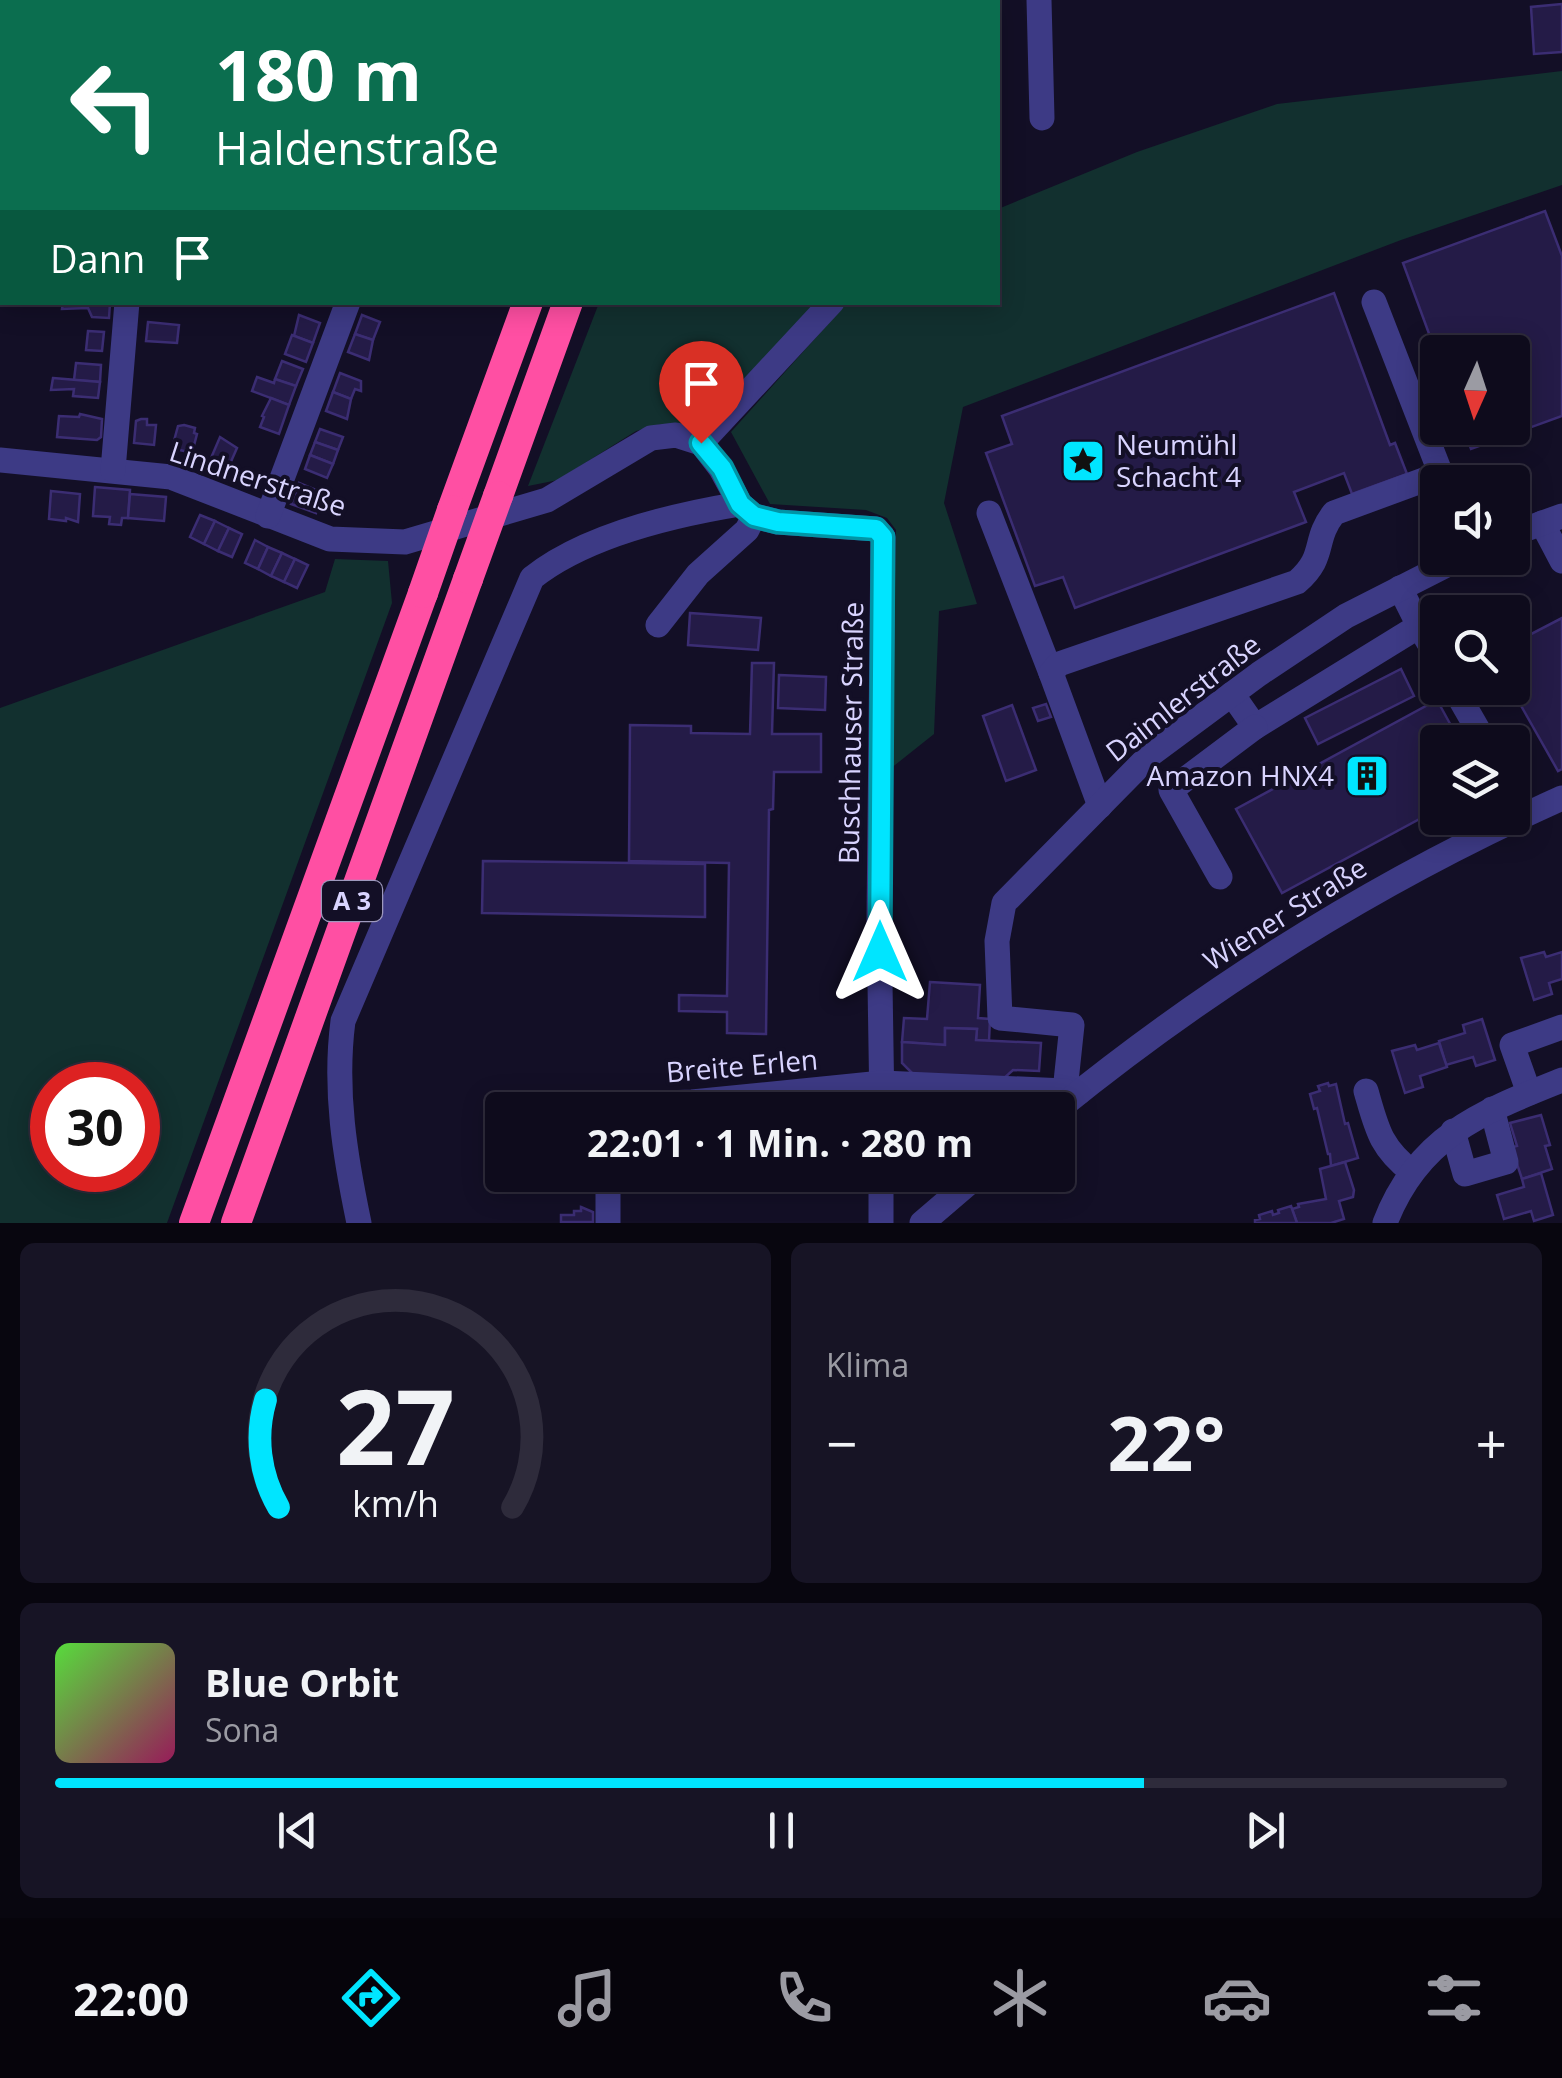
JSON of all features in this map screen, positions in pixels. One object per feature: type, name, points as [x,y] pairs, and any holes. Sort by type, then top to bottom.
[{"type":"highway","name":"A 3","points":[[194,1223],[527,305]]},
{"type":"highway","name":"A 3","points":[[236,1223],[567,305]]},
{"type":"street","points":[[1040,0],[1042,118]]},
{"type":"street","points":[[1374,302],[1437,465]]},
{"type":"street","points":[[113,470],[128,305]]},
{"type":"street","points":[[268,516],[347,305]]},
{"type":"street","points":[[658,625],[698,574],[747,530],[747,510],[722,468],[701,443],[829,305]]},
{"type":"street","name":"Lindnerstraße","points":[[0,460],[182,480],[330,539],[389,542],[420,539],[547,500],[651,438],[676,435],[701,443]]},
{"type":"street","points":[[1051,673],[1058,664],[1297,582],[1314,567],[1323,527],[1334,513],[1420,485]]},
{"type":"street","points":[[359,1223],[343,1136],[338,1062],[343,1021],[532,578],[580,550],[666,517],[747,510]]},
{"type":"street","name":"Buschhauser Straße","points":[[747,510],[778,522],[876,529],[883,537],[879,900],[882,1092]]},
{"type":"street","points":[[989,513],[1100,806]]},
{"type":"street","points":[[1552,520],[1562,561]]},
{"type":"street","name":"Daimlerstraße","points":[[1067,1092],[1072,1025],[1000,1018],[997,942],[1004,903],[1152,754],[1346,616],[1426,575]]},
{"type":"street","points":[[1220,877],[1172,790],[1256,727],[1420,626],[1400,588]]},
{"type":"street","points":[[1232,694],[1256,727]]},
{"type":"street","name":"Wiener Straße","points":[[1075,1092],[1241,976],[1362,898],[1562,798]]},
{"type":"street","points":[[1529,1094],[1512,1045],[1562,1027]]},
{"type":"street","points":[[1385,1223],[1402,1185],[1453,1131],[1492,1109],[1562,1080]]},
{"type":"street","name":"Breite Erlen","points":[[798,1092],[882,1084],[988,1092]]},
{"type":"street","points":[[1366,1091],[1388,1154],[1412,1172]]},
{"type":"street","points":[[1453,1131],[1465,1174],[1506,1162],[1492,1109]]},
{"type":"street","points":[[608,1192],[608,1223]]},
{"type":"street","points":[[881,1192],[881,1223]]},
{"type":"street","points":[[922,1223],[958,1192]]},
{"type":"green space","points":[[1562,71],[1562,185],[1401,240],[963,407],[944,503],[977,604],[939,611],[934,734],[890,769],[896,530],[887,518],[866,510],[770,504],[731,432],[845,305],[1000,305],[1000,208],[1137,152],[1277,104]]},
{"type":"green space","points":[[598,305],[817,305],[709,420],[699,425],[661,424],[636,431],[558,480],[528,486]]},
{"type":"green space","points":[[335,559],[388,561],[392,603],[167,1223],[0,1223],[0,708],[325,592]]},
{"type":"building","points":[[1562,4],[1562,52],[1534,54],[1531,7]]},
{"type":"building","points":[[1545,211],[1562,256],[1562,416],[1530,428],[1530,335],[1430,335],[1403,263]]},
{"type":"building","points":[[1334,293],[1390,445],[1395,443],[1407,474],[1352,494],[1344,473],[1294,492],[1306,522],[1075,608],[1063,577],[1035,586],[986,453],[1012,444],[1002,416]]},
{"type":"building","points":[[63,305],[110,305],[109,318],[92,317],[88,308],[62,309]]},
{"type":"building","points":[[299,315],[320,323],[313,343],[294,336]]},
{"type":"building","points":[[362,315],[380,322],[373,340],[355,334]]},
{"type":"building","points":[[148,322],[179,325],[177,343],[146,341]]},
{"type":"building","points":[[88,331],[104,332],[102,351],[86,350]]},
{"type":"building","points":[[355,334],[373,340],[369,360],[348,352]]},
{"type":"building","points":[[292,335],[313,343],[306,362],[285,354]]},
{"type":"building","points":[[282,361],[303,369],[296,386],[275,379]]},
{"type":"building","points":[[76,363],[101,365],[100,382],[74,380]]},
{"type":"building","points":[[340,373],[361,381],[361,391],[355,389],[351,399],[333,392]]},
{"type":"building","points":[[257,377],[296,386],[289,405],[252,391]]},
{"type":"building","points":[[53,378],[100,382],[98,398],[73,396],[74,389],[51,390]]},
{"type":"building","points":[[333,392],[351,399],[347,419],[326,411]]},
{"type":"building","points":[[271,398],[289,405],[279,434],[260,427]]},
{"type":"building","points":[[80,414],[102,419],[101,437],[57,437],[59,416]]},
{"type":"building","points":[[147,419],[147,425],[156,425],[154,445],[134,443],[136,421]]},
{"type":"building","points":[[178,426],[195,428],[197,434],[192,453],[172,448]]},
{"type":"building","points":[[320,429],[343,437],[338,450],[315,442]]},
{"type":"building","points":[[220,437],[237,448],[229,466],[211,458]]},
{"type":"building","points":[[315,442],[338,450],[333,464],[310,455]]},
{"type":"building","points":[[310,455],[333,464],[327,478],[305,469]]},
{"type":"building","points":[[299,483],[321,492],[316,513],[291,504]]},
{"type":"building","points":[[95,487],[130,490],[128,518],[122,518],[121,525],[109,524],[110,517],[93,516]]},
{"type":"building","points":[[51,491],[80,494],[78,522],[49,519]]},
{"type":"building","points":[[130,494],[166,497],[164,521],[128,518]]},
{"type":"building","points":[[200,515],[215,521],[204,544],[190,537]]},
{"type":"building","points":[[215,521],[229,528],[218,551],[204,544]]},
{"type":"building","points":[[229,528],[242,534],[232,557],[218,551]]},
{"type":"building","points":[[255,540],[268,547],[258,569],[245,563]]},
{"type":"building","points":[[268,547],[282,553],[271,576],[258,569]]},
{"type":"building","points":[[282,553],[295,559],[284,582],[271,576]]},
{"type":"building","points":[[295,559],[308,565],[297,588],[284,582]]},
{"type":"building","points":[[690,613],[761,618],[758,650],[688,645]]},
{"type":"building","points":[[1562,618],[1562,769],[1558,771],[1521,705],[1530,705],[1530,635]]},
{"type":"building","points":[[752,663],[774,663],[772,734],[821,734],[821,772],[774,772],[773,809],[769,810],[766,1034],[727,1033],[727,1012],[679,1011],[679,995],[727,996],[729,863],[629,861],[630,725],[691,726],[691,733],[750,734]]},
{"type":"building","points":[[1401,669],[1414,696],[1318,744],[1305,718]]},
{"type":"building","points":[[779,675],[826,677],[825,710],[778,708]]},
{"type":"building","points":[[1046,704],[1051,717],[1038,721],[1033,708]]},
{"type":"building","points":[[1012,705],[1036,770],[1006,781],[983,716]]},
{"type":"building","name":"Amazon HNX4","points":[[1428,705],[1440,705],[1451,725],[1420,725],[1420,819],[1282,893],[1236,809]]},
{"type":"building","points":[[483,861],[705,864],[705,917],[482,913]]},
{"type":"building","points":[[1544,952],[1546,957],[1562,952],[1562,979],[1549,983],[1552,994],[1534,1000],[1521,958]]},
{"type":"building","points":[[930,982],[980,985],[978,1018],[990,1019],[989,1041],[976,1040],[977,1029],[945,1028],[945,1045],[902,1042],[904,1018],[927,1019]]},
{"type":"building","points":[[1482,1019],[1495,1060],[1476,1066],[1473,1057],[1446,1065],[1439,1041],[1465,1033],[1463,1025]]},
{"type":"building","points":[[945,1028],[977,1029],[976,1040],[1041,1043],[1039,1071],[1013,1070],[1002,1080],[914,1075],[902,1063],[902,1042],[945,1045]]},
{"type":"building","points":[[1439,1043],[1447,1067],[1420,1076],[1423,1087],[1405,1093],[1392,1051],[1415,1045],[1417,1050]]},
{"type":"building","points":[[1328,1083],[1336,1084],[1358,1158],[1331,1166],[1310,1094]]},
{"type":"building","points":[[1541,1115],[1552,1169],[1522,1179],[1514,1155],[1506,1149],[1517,1146],[1510,1123]]},
{"type":"building","points":[[1345,1162],[1354,1190],[1353,1197],[1339,1201],[1344,1219],[1297,1223],[1292,1209],[1298,1204],[1326,1199],[1320,1169]]},
{"type":"building","points":[[1541,1173],[1553,1215],[1534,1221],[1531,1211],[1504,1219],[1497,1195],[1524,1187],[1522,1179]]},
{"type":"building","points":[[1291,1206],[1297,1223],[1255,1223],[1259,1215],[1272,1211],[1273,1215]]},
{"type":"building","points":[[581,1207],[593,1212],[593,1222],[561,1222],[561,1215],[574,1215]]},
{"type":"place","name":"Neumühl Schacht 4","points":[[1083,461]]},
{"type":"place","name":"Amazon HNX4","points":[[1367,776]]},
{"type":"route","points":[[701,443],[722,468],[740,504],[754,516],[778,522],[876,529],[883,537],[880,952]]}]
